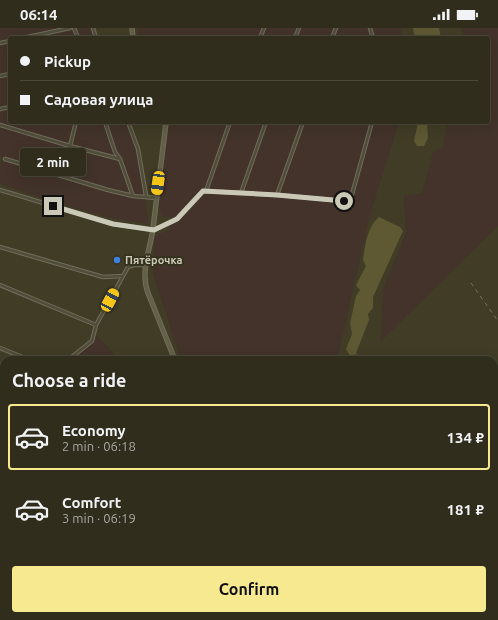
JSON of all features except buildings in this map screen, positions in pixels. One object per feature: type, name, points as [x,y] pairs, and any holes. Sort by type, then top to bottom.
[{"type":"street","points":[[32,36],[70,28]]},
{"type":"street","points":[[70,146],[76,124]]},
{"type":"street","points":[[105,124],[115,152],[120,158],[133,196]]},
{"type":"street","points":[[129,124],[138,149],[146,196]]},
{"type":"street","points":[[166,124],[153,230],[144,276],[145,285],[174,356]]},
{"type":"street","points":[[206,191],[229,124]]},
{"type":"street","points":[[241,193],[265,124]]},
{"type":"street","points":[[277,195],[302,124]]},
{"type":"street","points":[[0,190],[113,224],[153,230],[165,226],[177,219],[203,191],[277,195],[344,201],[351,198],[371,124]]},
{"type":"street","points":[[0,125],[70,146],[120,158]]},
{"type":"street","points":[[5,159],[108,190],[133,196],[156,198]]},
{"type":"street","points":[[0,248],[103,277],[123,276]]},
{"type":"street","points":[[73,356],[92,340],[96,325],[128,267],[131,265],[146,266]]},
{"type":"street","points":[[0,285],[96,325]]},
{"type":"street","points":[[0,348],[20,356]]},
{"type":"shaded area","points":[[0,28],[91,28],[94,36],[8,36],[8,124],[128,124],[135,142],[144,180],[148,224],[91,213],[0,184],[0,168],[3,158],[0,155]]},
{"type":"shaded area","points":[[138,28],[401,28],[403,36],[138,36]]},
{"type":"shaded area","points":[[413,28],[439,28],[441,36],[415,36]]},
{"type":"shaded area","points":[[461,28],[498,28],[498,226],[381,341],[383,289],[406,233],[404,196],[422,193],[433,152],[443,148],[448,124],[490,124],[490,36],[463,36]]},
{"type":"shaded area","points":[[169,124],[398,124],[371,211],[338,356],[180,356],[153,274],[154,236],[170,230],[171,216],[163,217],[157,207]]},
{"type":"shaded area","points":[[418,124],[427,124],[428,138],[424,146],[417,146],[414,141]]},
{"type":"shaded area","points":[[379,217],[400,227],[403,231],[373,297],[373,308],[368,314],[369,320],[356,353],[354,356],[350,356],[346,349],[352,334],[350,323],[356,296],[360,290],[356,285],[366,266],[363,260],[369,231]]},
{"type":"shaded area","points":[[97,336],[116,356],[74,356]]},
{"type":"railway","points":[[471,283],[498,321]]},
{"type":"place","name":"Пятёрочка","points":[[117,260]]},
{"type":"route","points":[[53,206],[113,224],[154,230],[177,219],[203,191],[277,195],[344,201]]}]
